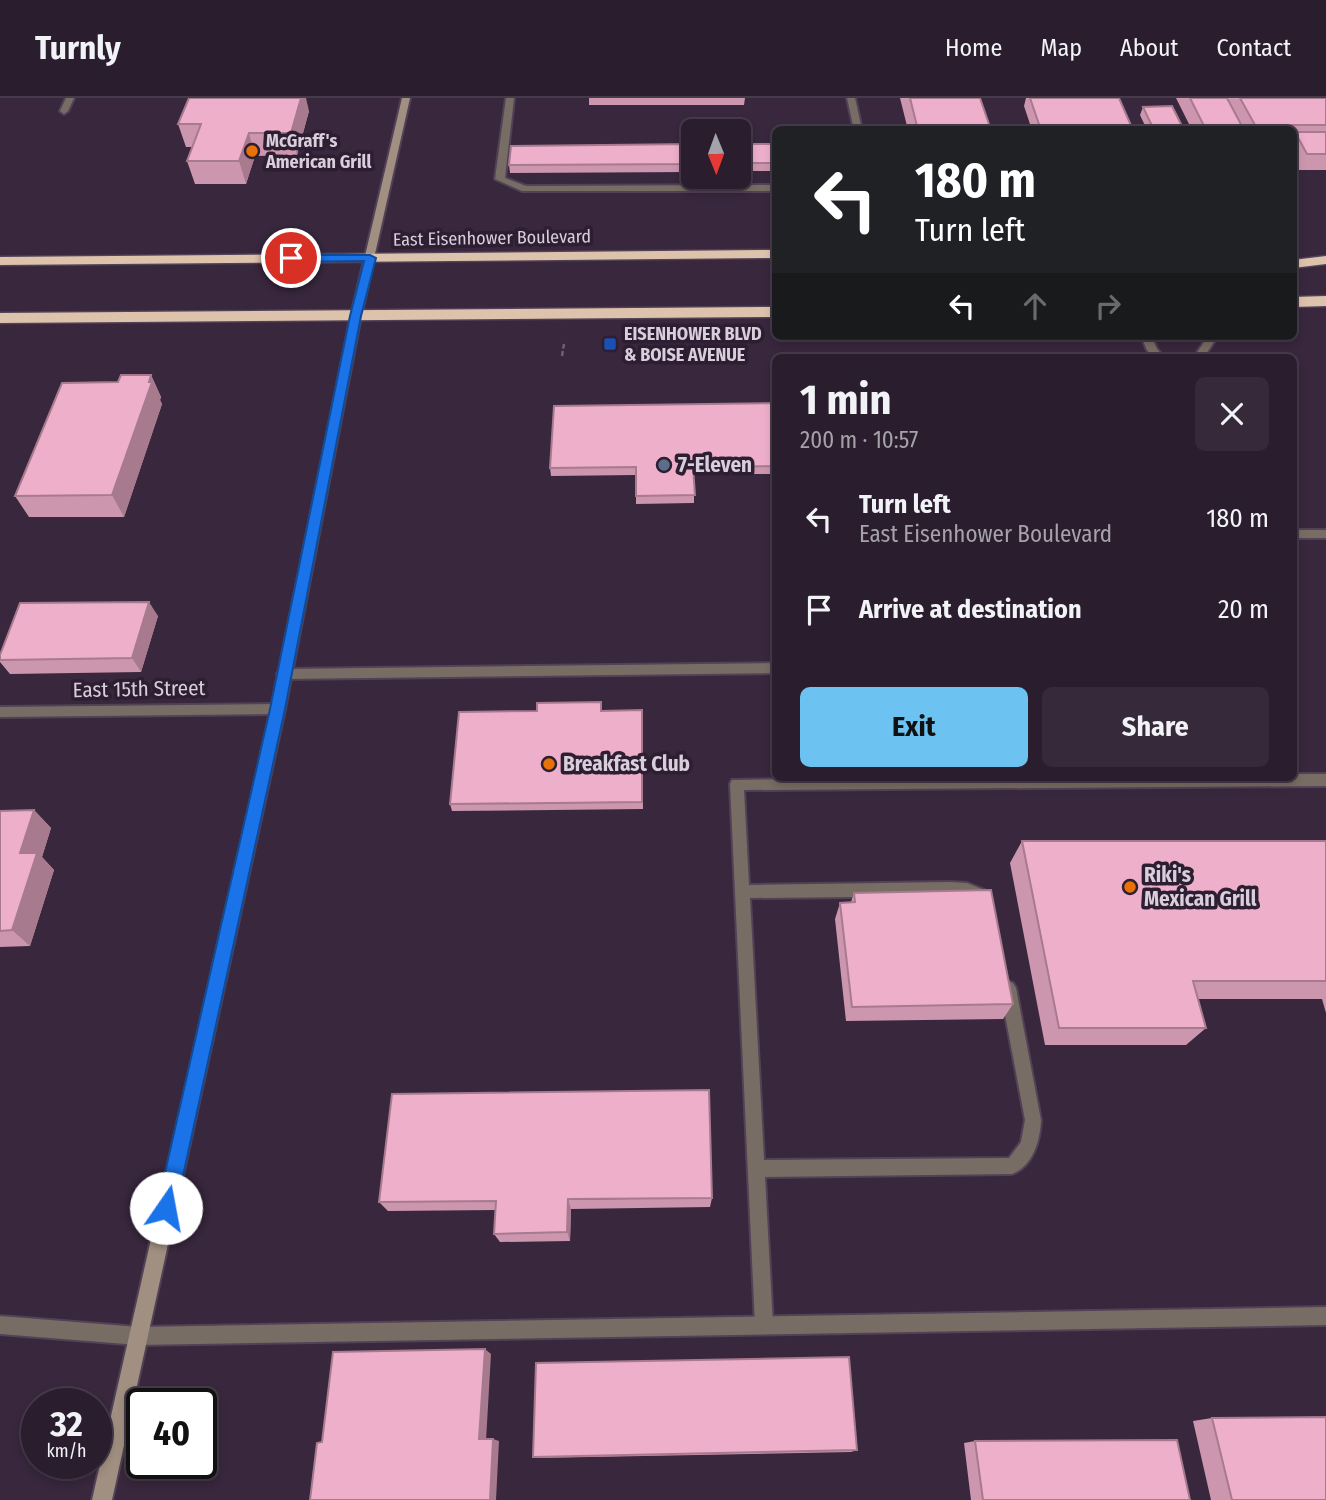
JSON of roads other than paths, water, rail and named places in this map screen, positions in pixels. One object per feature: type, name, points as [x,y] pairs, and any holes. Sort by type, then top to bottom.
[{"type":"highway","points":[[1297,248],[1326,248]]},
{"type":"highway","name":"East Eisenhower Boulevard","points":[[0,261],[772,254]]},
{"type":"highway","points":[[1297,264],[1326,260]]},
{"type":"highway","points":[[1297,302],[1326,301]]},
{"type":"highway","points":[[0,318],[772,312]]},
{"type":"street","points":[[64,111],[70,98]]},
{"type":"street","points":[[102,1500],[278,709],[356,316],[406,98]]},
{"type":"street","points":[[510,98],[500,179],[525,189],[772,188]]},
{"type":"street","points":[[850,98],[857,126]]},
{"type":"street","points":[[1297,534],[1326,534]]},
{"type":"street","points":[[284,674],[772,668]]},
{"type":"street","name":"East 15th Street","points":[[0,712],[278,709]]},
{"type":"street","points":[[1297,780],[1326,780]]},
{"type":"street","points":[[764,1325],[737,784],[978,781]]},
{"type":"street","points":[[742,892],[967,890],[983,896],[992,908]]},
{"type":"street","points":[[756,1169],[1012,1166],[1025,1155],[1032,1140],[1032,1120],[1005,974]]},
{"type":"street","points":[[0,1325],[138,1336],[1326,1316]]},
{"type":"place","name":"McGraff's American Grill","points":[[252,151]]},
{"type":"place","name":"EISENHOWER BLVD & BOISE AVENUE","points":[[610,344]]},
{"type":"place","name":"7-Eleven","points":[[664,465]]},
{"type":"place","name":"Breakfast Club","points":[[549,764]]},
{"type":"place","name":"Riki's Mexican Grill","points":[[1130,887]]}]
